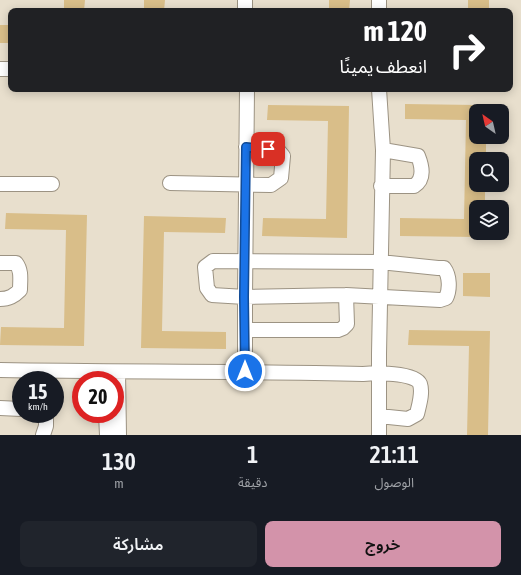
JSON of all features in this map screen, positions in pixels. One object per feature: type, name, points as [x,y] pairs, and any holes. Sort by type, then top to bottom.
[{"type":"lane","points":[[245,371],[244,297],[246,262],[247,92]]},
{"type":"lane","points":[[379,92],[383,150],[381,186],[379,435]]},
{"type":"lane","points":[[170,183],[271,185],[281,178],[283,156],[278,150],[246,147]]},
{"type":"lane","points":[[381,186],[414,186],[419,183],[422,175],[421,164],[418,156],[383,150]]},
{"type":"lane","points":[[0,184],[52,184]]},
{"type":"lane","points":[[213,261],[246,262],[380,262],[444,268],[447,273],[449,292],[446,298],[440,300],[346,296],[244,297],[212,295],[207,288],[205,267],[213,261]]},
{"type":"lane","points":[[0,263],[16,263],[20,268],[20,290],[15,295],[7,299],[0,299]]},
{"type":"lane","points":[[245,330],[338,330],[347,324],[346,296]]},
{"type":"lane","points":[[0,370],[12,371]]},
{"type":"lane","points":[[124,375],[245,371],[355,374],[379,373],[414,378],[419,382],[421,391],[417,414],[408,419],[379,416]]},
{"type":"lane","points":[[0,408],[12,409]]},
{"type":"lane","points":[[43,435],[46,423]]},
{"type":"lane","points":[[106,423],[107,435]]},
{"type":"lane","points":[[117,423],[119,435]]},
{"type":"building","points":[[64,0],[85,0],[84,8],[64,8]]},
{"type":"building","points":[[144,0],[165,0],[164,8],[144,8]]},
{"type":"building","points":[[329,0],[350,0],[349,8],[329,8]]},
{"type":"building","points":[[468,0],[489,0],[489,8],[468,8]]},
{"type":"building","points":[[0,25],[8,25],[8,43],[0,43]]},
{"type":"building","points":[[405,104],[469,105],[469,144],[486,144],[486,152],[469,152],[469,192],[485,192],[485,200],[469,200],[469,237],[400,236],[400,218],[464,219],[466,120],[405,119]]},
{"type":"building","points":[[268,105],[349,106],[347,238],[262,236],[263,218],[326,219],[328,121],[267,120]]},
{"type":"building","points":[[6,213],[87,215],[84,346],[0,345],[1,327],[64,328],[66,230],[5,229]]},
{"type":"building","points":[[144,216],[226,218],[225,233],[164,232],[162,331],[226,332],[226,349],[141,348]]},
{"type":"building","points":[[463,273],[490,273],[490,297],[463,296]]},
{"type":"building","points":[[409,330],[490,331],[488,435],[467,435],[469,346],[408,345]]},
{"type":"route","points":[[245,371],[244,297],[246,262],[246,147],[268,149]]}]
